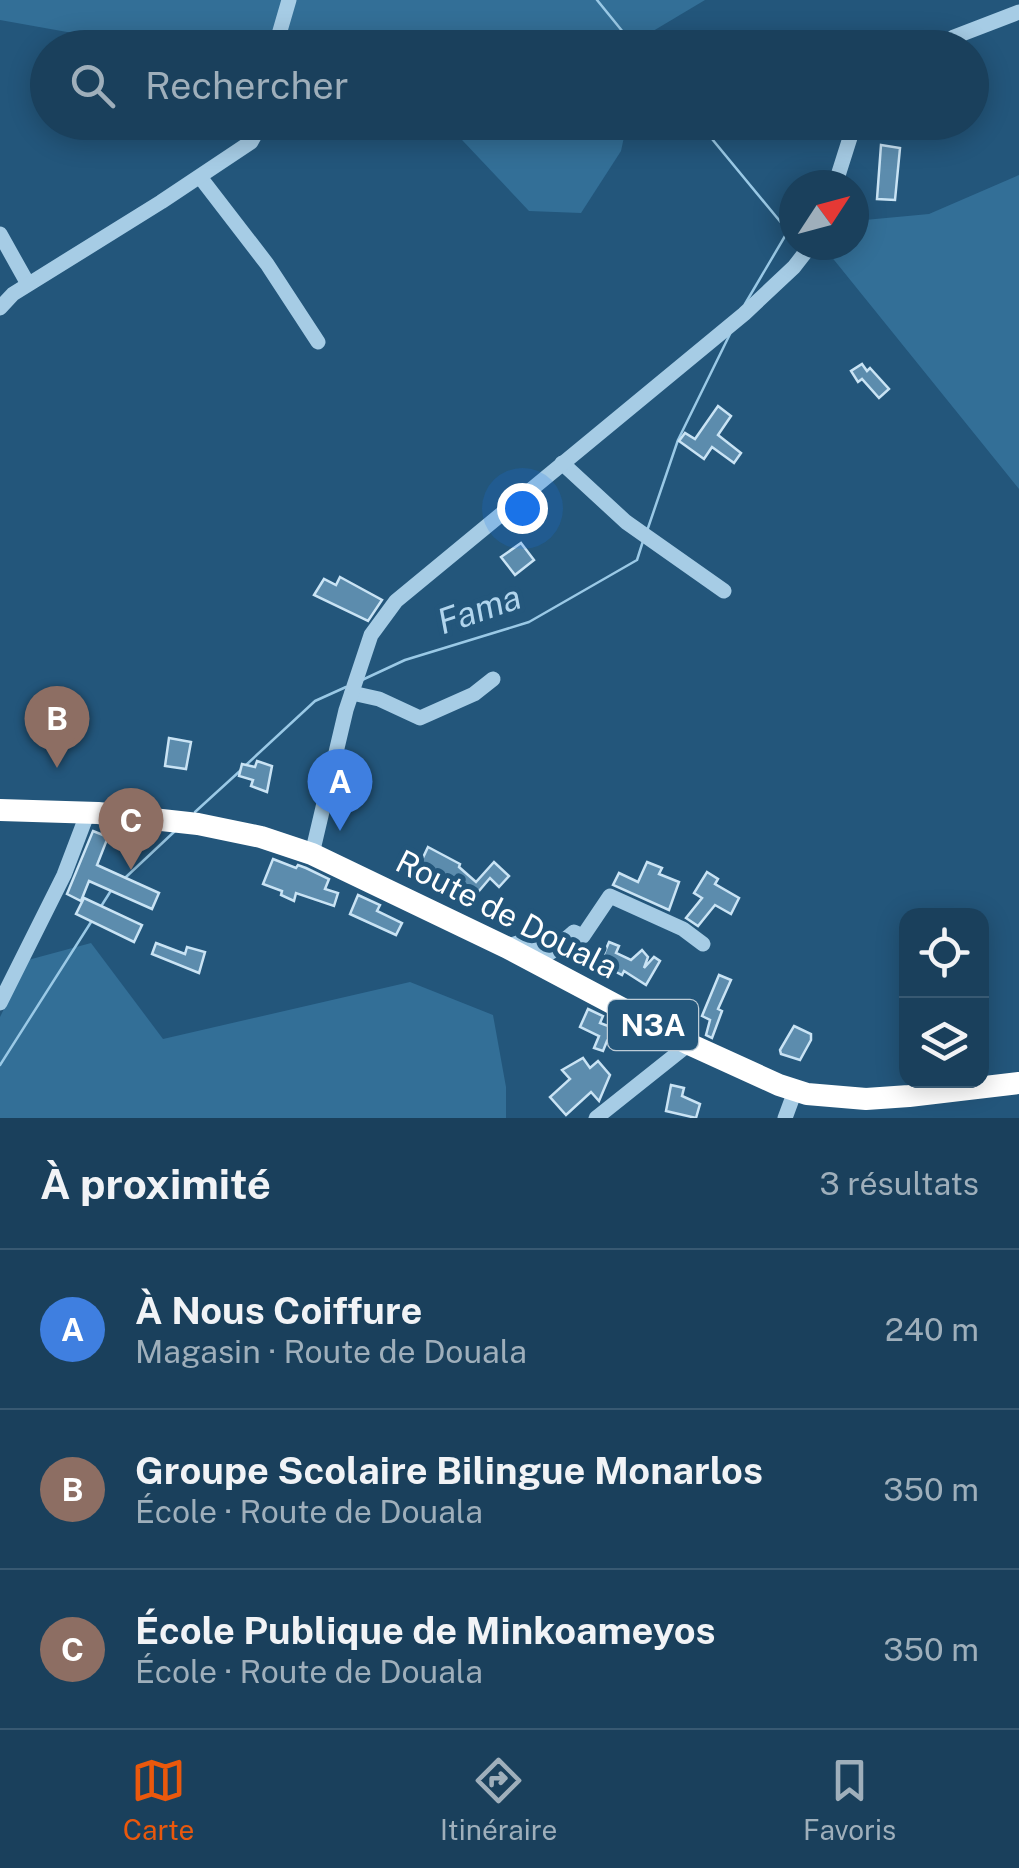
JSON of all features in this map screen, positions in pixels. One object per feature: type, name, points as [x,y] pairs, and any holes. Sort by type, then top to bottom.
[{"type":"highway","name":"Route de Douala","points":[[8,810],[88,812],[198,824],[312,854],[506,947],[689,1044],[795,1091],[866,1099],[1019,1083]]},
{"type":"street","points":[[282,30],[289,0]]},
{"type":"street","points":[[972,30],[1019,12]]},
{"type":"street","points":[[0,308],[28,284],[252,140]]},
{"type":"street","points":[[840,170],[849,140]]},
{"type":"street","points":[[200,177],[267,264],[318,342]]},
{"type":"street","points":[[0,234],[28,284]]},
{"type":"street","points":[[312,854],[352,693],[372,636],[396,601],[744,314],[799,260]]},
{"type":"street","points":[[562,463],[626,522],[724,592]]},
{"type":"street","points":[[352,693],[379,699],[420,718],[474,694],[493,679]]},
{"type":"street","points":[[0,1003],[64,875],[88,812]]},
{"type":"street","points":[[506,947],[528,940],[552,952],[574,932],[582,936],[610,896],[683,929],[703,944]]},
{"type":"street","points":[[596,1118],[689,1044]]},
{"type":"street","points":[[785,1118],[795,1091]]},
{"type":"shaded area","points":[[0,0],[705,0],[655,30],[56,30],[0,20]]},
{"type":"shaded area","points":[[462,140],[623,140],[621,151],[581,213],[529,211]]},
{"type":"shaded area","points":[[1019,175],[1019,489],[834,260],[869,260],[869,220],[929,214]]},
{"type":"shaded area","points":[[91,943],[163,1039],[410,982],[493,1015],[506,1087],[506,1118],[0,1118],[0,1017],[28,960]]},
{"type":"building","points":[[881,145],[900,148],[895,200],[877,199]]},
{"type":"building","points":[[862,364],[889,389],[879,398],[862,379],[858,382],[851,371]]},
{"type":"building","points":[[718,406],[731,416],[718,435],[741,453],[734,463],[712,447],[704,459],[679,441],[685,433],[695,439]]},
{"type":"building","points":[[521,543],[534,560],[515,575],[501,557]]},
{"type":"building","points":[[340,577],[382,600],[368,621],[314,595],[324,579],[336,585]]},
{"type":"building","points":[[169,738],[191,742],[186,769],[165,766]]},
{"type":"building","points":[[257,761],[272,766],[267,792],[251,786],[253,780],[239,776],[242,764],[255,767]]},
{"type":"building","points":[[93,831],[108,837],[97,865],[159,893],[152,909],[89,881],[81,901],[67,894]]},
{"type":"building","points":[[428,847],[460,864],[476,882],[494,862],[509,876],[499,887],[490,878],[473,898],[462,888],[424,871],[426,867],[420,864]]},
{"type":"building","points":[[273,859],[329,879],[325,889],[338,893],[334,906],[296,893],[294,901],[263,884]]},
{"type":"building","points":[[647,862],[662,868],[659,874],[679,882],[669,910],[613,885],[619,873],[638,882]]},
{"type":"building","points":[[707,872],[718,879],[715,884],[739,898],[731,914],[715,905],[698,926],[686,918],[702,898],[694,893]]},
{"type":"building","points":[[358,895],[380,905],[377,911],[402,923],[396,935],[350,914]]},
{"type":"building","points":[[84,898],[142,925],[134,942],[76,914]]},
{"type":"building","points":[[609,942],[619,946],[616,953],[631,960],[642,950],[648,957],[644,968],[654,957],[660,961],[646,985],[624,971],[622,975],[612,970],[610,974],[598,968]]},
{"type":"building","points":[[156,943],[185,954],[187,947],[205,952],[199,973],[152,954]]},
{"type":"building","points":[[719,975],[731,980],[718,1009],[722,1011],[712,1038],[706,1035],[710,1020],[702,1016]]},
{"type":"building","points":[[588,1009],[603,1016],[600,1023],[627,1033],[621,1047],[607,1041],[603,1051],[594,1048],[599,1036],[580,1027]]},
{"type":"building","points":[[794,1026],[811,1034],[800,1060],[781,1054],[780,1050]]},
{"type":"building","points":[[583,1058],[590,1068],[598,1061],[610,1075],[599,1101],[591,1092],[566,1115],[550,1097],[570,1079],[562,1070]]},
{"type":"building","points":[[671,1085],[684,1088],[682,1096],[700,1104],[696,1118],[666,1111]]},
{"type":"waterway","name":"Fama","points":[[597,0],[621,30]]},
{"type":"waterway","name":"Fama","points":[[713,140],[788,231],[745,304]]},
{"type":"waterway","name":"Fama","points":[[648,528],[678,440],[730,334]]},
{"type":"waterway","name":"Fama","points":[[362,680],[405,660],[529,622],[637,560],[643,541]]},
{"type":"waterway","name":"Fama","points":[[246,765],[315,701],[346,687]]},
{"type":"waterway","name":"Fama","points":[[195,812],[241,770]]},
{"type":"waterway","name":"Fama","points":[[126,877],[175,831]]},
{"type":"waterway","name":"Fama","points":[[100,908],[112,889]]},
{"type":"waterway","name":"Fama","points":[[0,1065],[93,919]]},
{"type":"place","name":"Groupe Scolaire Bilingue Monarlos","points":[[57,768]]},
{"type":"place","name":"À Nous Coiffure","points":[[340,831]]},
{"type":"place","name":"École Publique de Minkoameyos","points":[[131,870]]}]
